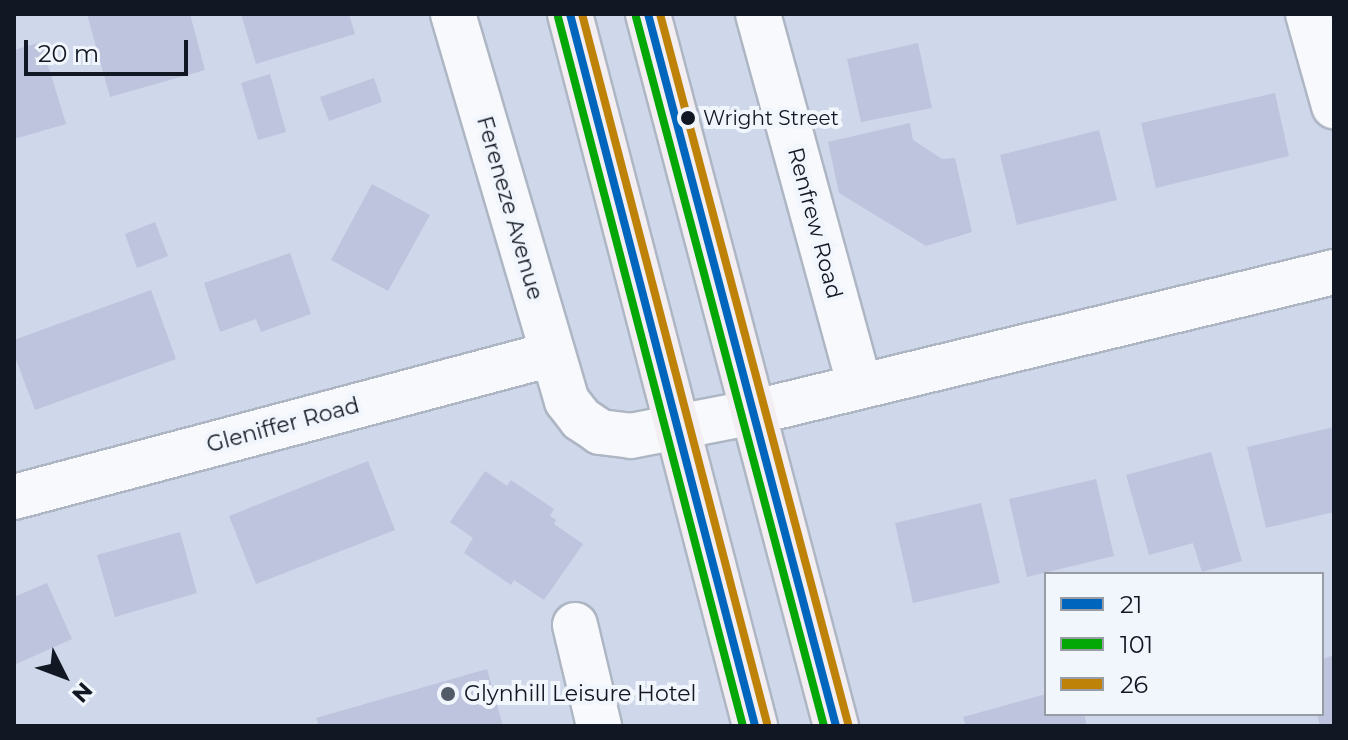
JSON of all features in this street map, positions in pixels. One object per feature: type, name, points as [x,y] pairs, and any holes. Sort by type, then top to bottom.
[{"type":"main road","points":[[570,14],[755,726]]},
{"type":"main road","points":[[648,14],[836,726]]},
{"type":"street","name":"Fereneze Avenue","points":[[453,14],[567,401],[581,419],[600,432],[631,436],[677,426]]},
{"type":"street","name":"Renfrew Road","points":[[758,14],[860,386]]},
{"type":"street","points":[[1308,14],[1334,106]]},
{"type":"street","points":[[677,426],[755,412],[1334,272]]},
{"type":"street","name":"Gleniffer Road","points":[[14,497],[552,354]]},
{"type":"street","points":[[575,625],[599,726]]},
{"type":"building","points":[[87,14],[190,14],[205,70],[110,97]]},
{"type":"building","points":[[241,14],[349,14],[355,34],[256,64]]},
{"type":"building","points":[[41,42],[66,124],[14,139],[14,50]]},
{"type":"building","points":[[918,43],[932,108],[861,122],[847,59]]},
{"type":"building","points":[[270,74],[286,132],[258,140],[241,83]]},
{"type":"building","points":[[374,78],[382,102],[329,121],[320,97]]},
{"type":"building","points":[[1275,93],[1289,156],[1156,188],[1141,123]]},
{"type":"building","points":[[910,123],[913,140],[942,159],[955,158],[972,232],[926,246],[839,193],[828,142]]},
{"type":"building","points":[[1099,130],[1117,200],[1017,225],[1000,155]]},
{"type":"building","points":[[372,184],[430,215],[388,291],[331,260]]},
{"type":"building","points":[[155,222],[168,256],[137,268],[125,234]]},
{"type":"building","points":[[290,253],[311,314],[261,332],[256,319],[220,332],[204,283]]},
{"type":"building","points":[[151,290],[176,359],[35,410],[14,354],[14,340]]},
{"type":"building","points":[[1334,427],[1334,512],[1266,528],[1247,447]]},
{"type":"building","points":[[1211,452],[1242,561],[1202,572],[1193,543],[1149,555],[1126,475]]},
{"type":"building","points":[[368,461],[395,530],[256,584],[229,516]]},
{"type":"building","points":[[485,471],[507,486],[511,480],[554,509],[550,516],[556,520],[554,524],[583,544],[544,600],[514,580],[511,585],[464,553],[473,538],[450,522]]},
{"type":"building","points":[[1096,479],[1114,556],[1027,577],[1009,499]]},
{"type":"building","points":[[981,503],[1000,583],[913,603],[895,523]]},
{"type":"building","points":[[180,532],[197,593],[115,617],[97,555]]},
{"type":"building","points":[[47,583],[72,639],[14,665],[14,597]]},
{"type":"building","points":[[1334,655],[1334,726],[1320,726],[1318,716],[1324,716],[1324,658]]},
{"type":"building","name":"Glynhill Leisure Hotel","points":[[487,669],[503,726],[319,726],[316,718]]},
{"type":"building","points":[[1044,695],[1044,716],[1084,716],[1087,726],[966,726],[963,717]]},
{"type":"transit line","name":"21","points":[[570,14],[755,726]]},
{"type":"transit line","name":"26","points":[[582,14],[767,723]]},
{"type":"transit line","name":"21","points":[[648,14],[836,726]]},
{"type":"transit line","name":"26","points":[[660,14],[848,723]]},
{"type":"transit line","name":"101","points":[[558,17],[743,726]]},
{"type":"transit line","name":"101","points":[[636,17],[824,726]]},
{"type":"place","name":"Wright Street","points":[[688,118]]},
{"type":"place","name":"Glynhill Leisure Hotel","points":[[448,694]]}]
